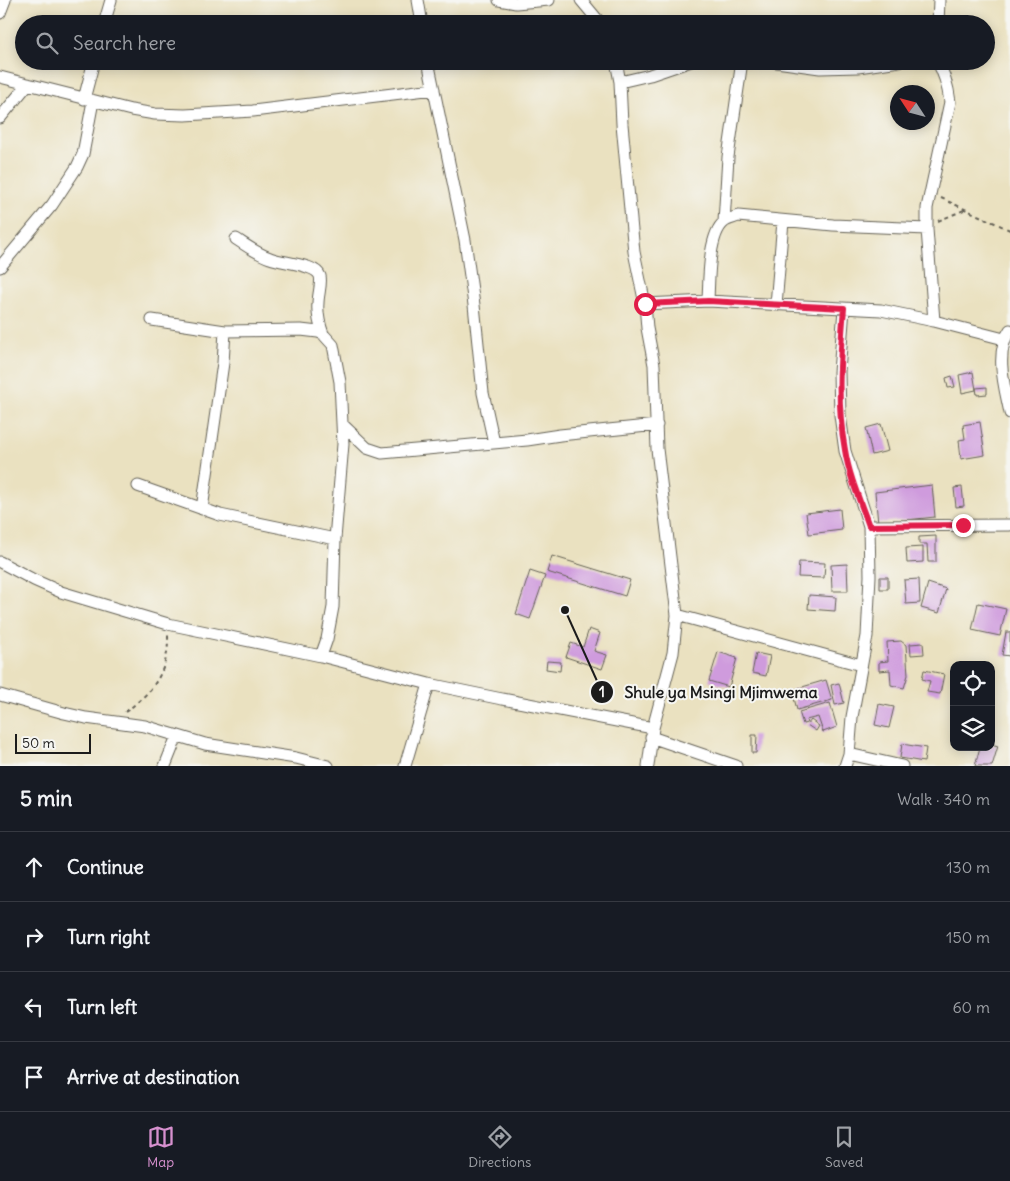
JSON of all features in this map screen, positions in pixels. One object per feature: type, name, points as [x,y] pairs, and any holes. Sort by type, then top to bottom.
[{"type":"street","points":[[0,13],[5,0]]},
{"type":"street","points":[[107,15],[111,0]]},
{"type":"street","points":[[418,0],[420,15]]},
{"type":"street","points":[[499,0],[516,3],[549,0]]},
{"type":"street","points":[[581,0],[594,15]]},
{"type":"street","points":[[938,15],[939,0]]},
{"type":"street","points":[[0,267],[52,205],[77,167],[83,154],[93,70]]},
{"type":"street","points":[[430,70],[465,240],[483,393],[494,442]]},
{"type":"street","points":[[618,70],[634,252],[645,304],[647,328],[654,364],[657,449],[677,614],[673,653],[652,733],[648,766]]},
{"type":"street","points":[[620,82],[665,70]]},
{"type":"street","points":[[724,222],[728,157],[741,70]]},
{"type":"street","points":[[934,320],[926,208],[950,102],[948,86],[943,70]]},
{"type":"street","points":[[0,77],[88,100],[155,114],[185,115],[253,111],[434,89]]},
{"type":"street","points":[[0,118],[28,84]]},
{"type":"street","points":[[708,301],[713,243],[717,231],[724,222],[738,216],[833,225],[927,227]]},
{"type":"street","points":[[776,305],[783,221]]},
{"type":"street","points":[[236,239],[271,259],[311,268],[318,272],[321,278],[318,321],[323,334],[333,345],[337,360],[343,425],[342,462],[335,539],[333,606],[327,639],[321,656]]},
{"type":"street","points":[[645,304],[708,301],[882,310],[1007,334],[1002,356],[1010,413]]},
{"type":"street","points":[[844,308],[839,372],[840,415],[845,451],[869,526],[870,596],[868,636],[852,718],[849,754],[845,766]]},
{"type":"street","points":[[152,320],[225,331],[301,330],[323,334]]},
{"type":"street","points":[[202,509],[223,363],[225,331]]},
{"type":"street","points":[[343,425],[367,448],[382,453],[657,425]]},
{"type":"street","points":[[138,486],[202,509],[249,522],[335,539]]},
{"type":"street","points":[[869,526],[1010,525]]},
{"type":"street","points":[[1,563],[60,592],[168,624],[321,656],[429,684],[652,733],[736,766]]},
{"type":"street","points":[[677,614],[861,666]]},
{"type":"street","points":[[406,766],[429,684]]},
{"type":"street","points":[[0,695],[64,713],[145,726],[205,744],[295,762],[328,766]]},
{"type":"street","points":[[165,766],[177,736]]},
{"type":"street","points":[[849,754],[902,766]]},
{"type":"path","points":[[930,192],[964,210],[1010,230]]},
{"type":"path","points":[[927,227],[964,210]]},
{"type":"path","points":[[113,721],[144,698],[162,672],[168,644],[168,624]]},
{"type":"building","points":[[973,372],[976,390],[962,393],[959,375]]},
{"type":"building","points":[[952,376],[955,387],[948,388],[946,378]]},
{"type":"building","points":[[987,387],[987,394],[977,395],[976,388]]},
{"type":"building","points":[[980,422],[985,455],[961,459],[959,440],[965,439],[963,425]]},
{"type":"building","points":[[881,424],[888,451],[872,455],[866,428]]},
{"type":"building","points":[[932,485],[935,517],[878,523],[875,492]]},
{"type":"building","points":[[962,487],[964,506],[956,507],[954,488]]},
{"type":"building","points":[[840,509],[842,530],[809,534],[806,513]]},
{"type":"building","points":[[936,536],[936,562],[928,562],[927,544],[919,544],[919,537]]},
{"type":"building","points":[[923,547],[923,562],[907,563],[906,548]]},
{"type":"building","points":[[552,556],[630,580],[625,596],[547,572]]},
{"type":"building","points":[[799,562],[825,563],[824,578],[798,577]]},
{"type":"building","points":[[847,564],[848,591],[832,591],[831,565]]},
{"type":"building","points":[[530,571],[545,576],[530,619],[516,614]]},
{"type":"building","points":[[880,577],[888,577],[888,589],[880,589]]},
{"type":"building","points":[[919,579],[920,603],[906,604],[904,580]]},
{"type":"building","points":[[928,583],[946,589],[939,613],[921,608]]},
{"type":"building","points":[[809,595],[836,597],[835,611],[808,609]]},
{"type":"building","points":[[978,603],[1006,609],[1000,636],[972,630]]},
{"type":"building","points":[[589,629],[600,633],[594,651],[607,655],[602,669],[566,657],[571,643],[583,647]]},
{"type":"building","points":[[1006,632],[1010,632],[1010,656],[1002,655]]},
{"type":"building","points":[[901,641],[906,645],[908,675],[904,688],[891,685],[890,670],[879,671],[879,662],[888,661],[887,642]]},
{"type":"building","points":[[923,643],[924,654],[911,655],[910,644]]},
{"type":"building","points":[[718,652],[737,658],[729,687],[709,681]]},
{"type":"building","points":[[756,653],[770,656],[766,676],[752,673]]},
{"type":"building","points":[[547,661],[561,662],[560,671],[546,669]]},
{"type":"building","points":[[924,670],[944,674],[940,694],[927,692],[930,681],[922,679]]},
{"type":"building","points":[[826,680],[832,700],[797,710],[792,690]]},
{"type":"building","points":[[839,683],[844,703],[835,705],[831,685]]},
{"type":"building","points":[[830,703],[837,727],[823,732],[818,717],[806,720],[807,723],[803,724],[799,712]]},
{"type":"building","points":[[879,704],[894,707],[889,728],[875,725]]},
{"type":"building","points":[[811,720],[819,726],[816,731],[807,725]]},
{"type":"building","points":[[752,735],[757,735],[756,753],[752,753]]},
{"type":"building","points":[[902,744],[926,748],[924,762],[900,758]]},
{"type":"building","points":[[995,745],[998,746],[992,766],[975,766],[979,751],[995,751]]},
{"type":"place","name":"Shule ya Msingi Mjimwema","points":[[565,610]]},
{"type":"route","points":[[645,304],[708,301],[844,308],[839,372],[840,415],[845,451],[852,479],[869,526],[963,525]]}]
